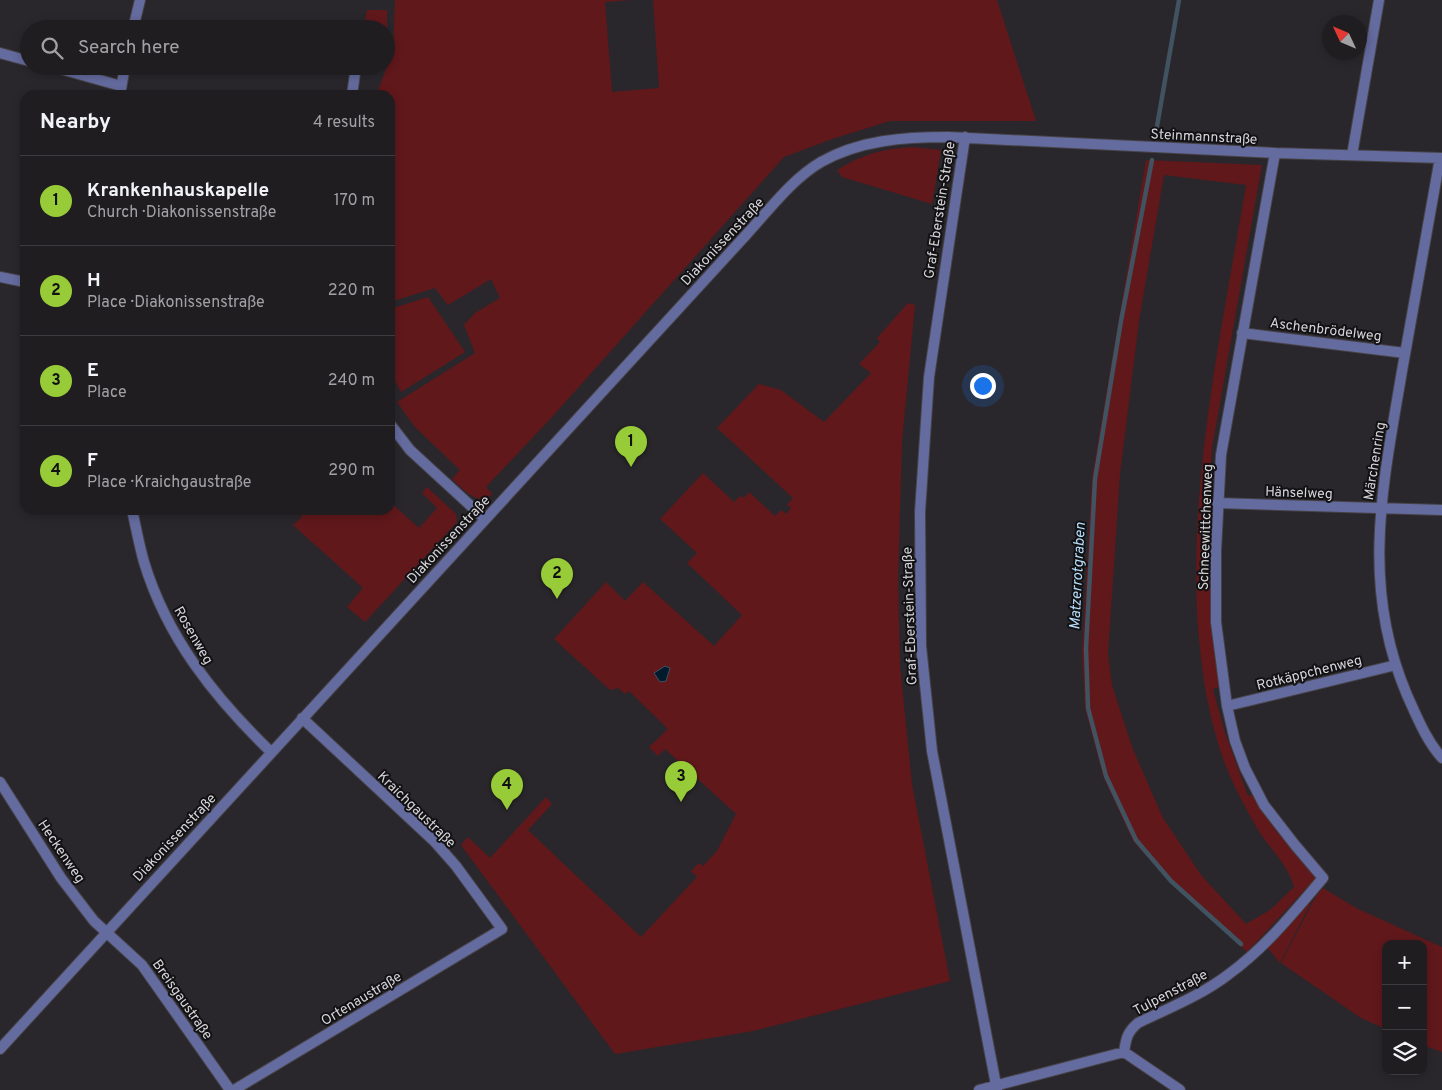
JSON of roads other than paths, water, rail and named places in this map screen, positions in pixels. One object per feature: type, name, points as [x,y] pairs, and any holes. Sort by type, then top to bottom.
[{"type":"street","points":[[135,20],[140,0]]},
{"type":"street","points":[[1352,155],[1379,0]]},
{"type":"street","points":[[0,53],[20,58]]},
{"type":"street","points":[[76,75],[120,90],[123,75]]},
{"type":"street","points":[[353,90],[355,75]]},
{"type":"street","name":"Diakonissenstraße","points":[[0,1049],[106,931],[790,188],[821,163],[877,142],[900,137],[965,137]]},
{"type":"street","name":"Steinmannstraße","points":[[965,137],[1275,153],[1441,158]]},
{"type":"street","name":"Graf-Eberstein-Straße","points":[[965,137],[929,377],[920,512],[921,646],[932,751],[996,1088]]},
{"type":"street","name":"Schneewittchenweg","points":[[1275,153],[1221,455],[1217,503],[1216,622],[1227,706],[1235,741],[1245,768],[1264,805],[1294,845],[1323,878]]},
{"type":"street","name":"Märchenring","points":[[1441,158],[1405,353],[1380,509],[1378,545],[1380,587],[1387,631],[1396,665],[1424,732],[1442,758]]},
{"type":"street","points":[[0,277],[20,281]]},
{"type":"street","name":"Aschenbrödelweg","points":[[1242,333],[1405,353]]},
{"type":"street","points":[[395,430],[410,450],[485,519]]},
{"type":"street","name":"Hänselweg","points":[[1217,503],[1442,510]]},
{"type":"street","name":"Rosenweg","points":[[133,515],[144,562],[155,591],[189,658],[238,721],[271,752]]},
{"type":"street","name":"Rotkäppchenweg","points":[[1227,706],[1396,665]]},
{"type":"street","name":"Kraichgaustraße","points":[[302,718],[434,841],[456,866],[502,929]]},
{"type":"street","name":"Heckenweg","points":[[0,782],[54,867],[94,921],[106,931]]},
{"type":"street","name":"Tulpenstraße","points":[[1124,1052],[1130,1029],[1138,1023],[1195,996],[1229,975],[1263,946],[1323,878]]},
{"type":"street","name":"Ortenaustraße","points":[[234,1090],[502,929]]},
{"type":"street","name":"Breisgaustraße","points":[[106,931],[142,965],[230,1090]]},
{"type":"street","points":[[979,1090],[996,1088],[1124,1052],[1180,1090]]},
{"type":"water","points":[[665,666],[670,668],[666,681],[660,682],[654,673]]},
{"type":"waterway","name":"Matzerrotgraben","points":[[1156,132],[1179,0]]},
{"type":"waterway","name":"Matzerrotgraben","points":[[1152,160],[1121,321],[1095,479],[1086,648],[1088,708],[1106,776],[1136,840],[1171,881],[1241,944]]},
{"type":"place","name":"Krankenhauskapelle","points":[[631,467]]},
{"type":"place","name":"H","points":[[557,599]]},
{"type":"place","name":"E","points":[[681,802]]},
{"type":"place","name":"F","points":[[507,810]]}]
